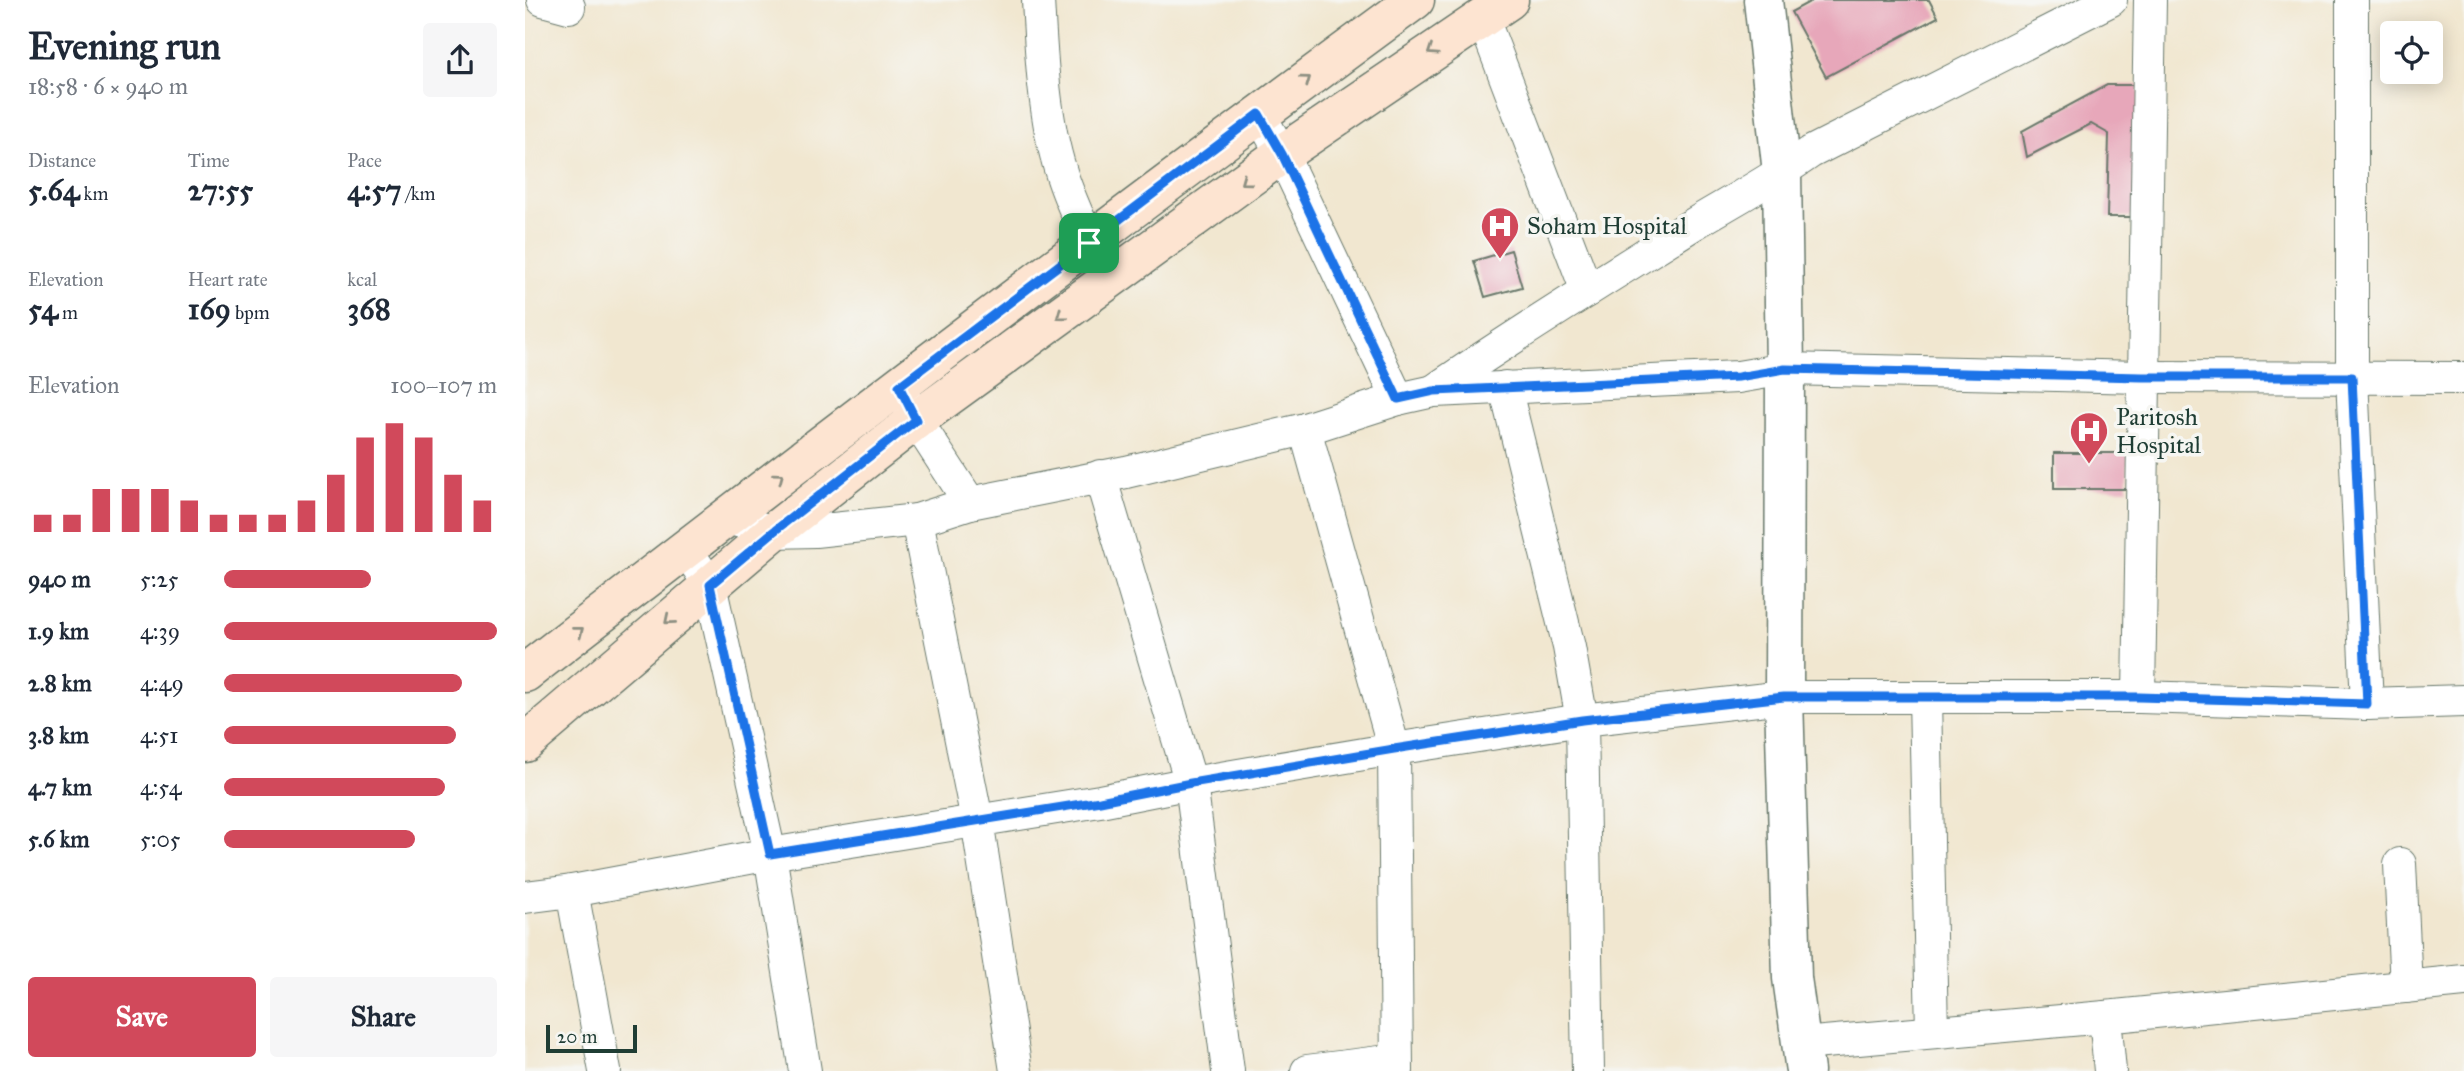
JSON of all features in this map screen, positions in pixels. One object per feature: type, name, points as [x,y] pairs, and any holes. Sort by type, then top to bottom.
[{"type":"main road","points":[[525,673],[899,386],[1259,114],[1415,0]]},
{"type":"main road","points":[[525,743],[773,532],[916,420],[1282,154],[1496,8]]},
{"type":"street","points":[[1038,0],[1045,84],[1061,172],[1089,243]]},
{"type":"street","points":[[1763,0],[1782,173],[1785,369],[1784,697],[1793,978],[1803,1058],[1932,1032],[2464,981]]},
{"type":"street","points":[[1434,391],[1525,329],[1782,173],[1811,152],[2077,8],[2111,0]]},
{"type":"street","points":[[2139,697],[2150,0]]},
{"type":"street","points":[[2352,0],[2352,377],[2367,704]]},
{"type":"street","points":[[1496,8],[1587,291]]},
{"type":"street","points":[[1259,114],[1282,154],[1398,399]]},
{"type":"street","points":[[726,517],[773,532],[815,531],[917,520],[970,503],[1305,429],[1398,399],[1434,391],[1738,377],[1785,369],[2142,377],[2464,378]]},
{"type":"street","points":[[899,386],[916,420],[970,503]]},
{"type":"street","points":[[1505,387],[1569,647],[1582,720],[1588,1071]]},
{"type":"street","points":[[1305,429],[1394,749],[1397,1065],[1307,1071]]},
{"type":"street","points":[[1100,476],[1191,783],[1228,1071]]},
{"type":"street","points":[[917,520],[977,820],[1016,1071]]},
{"type":"street","points":[[685,548],[710,585],[770,854],[805,1071]]},
{"type":"street","points":[[525,897],[1394,749],[1582,720],[1784,697],[2139,697],[2367,704],[2464,701]]},
{"type":"street","points":[[1925,697],[1932,1032]]},
{"type":"street","points":[[2400,864],[2406,987]]},
{"type":"street","points":[[572,891],[605,1071]]},
{"type":"street","points":[[2105,1017],[2109,1071]]},
{"type":"building","points":[[1813,0],[1929,0],[1938,17],[1826,77],[1791,12]]},
{"type":"building","points":[[2107,85],[2139,85],[2139,217],[2107,217],[2109,134],[2091,124],[2027,157],[2022,131]]},
{"type":"building","points":[[1511,250],[1522,287],[1485,297],[1474,261]]},
{"type":"building","points":[[2054,453],[2128,453],[2128,489],[2054,489]]},
{"type":"place","name":"Soham Hospital","points":[[1500,260]]},
{"type":"place","name":"Paritosh Hospital","points":[[2089,465]]},
{"type":"route","points":[[1259,114],[1282,154],[1398,399],[1434,391],[1738,377],[1785,369],[2142,377],[2352,377],[2367,704],[2139,697],[1784,697],[1582,720],[1394,749],[1100,801],[770,854],[710,585],[916,420],[899,386],[1089,243],[1259,114]]}]
